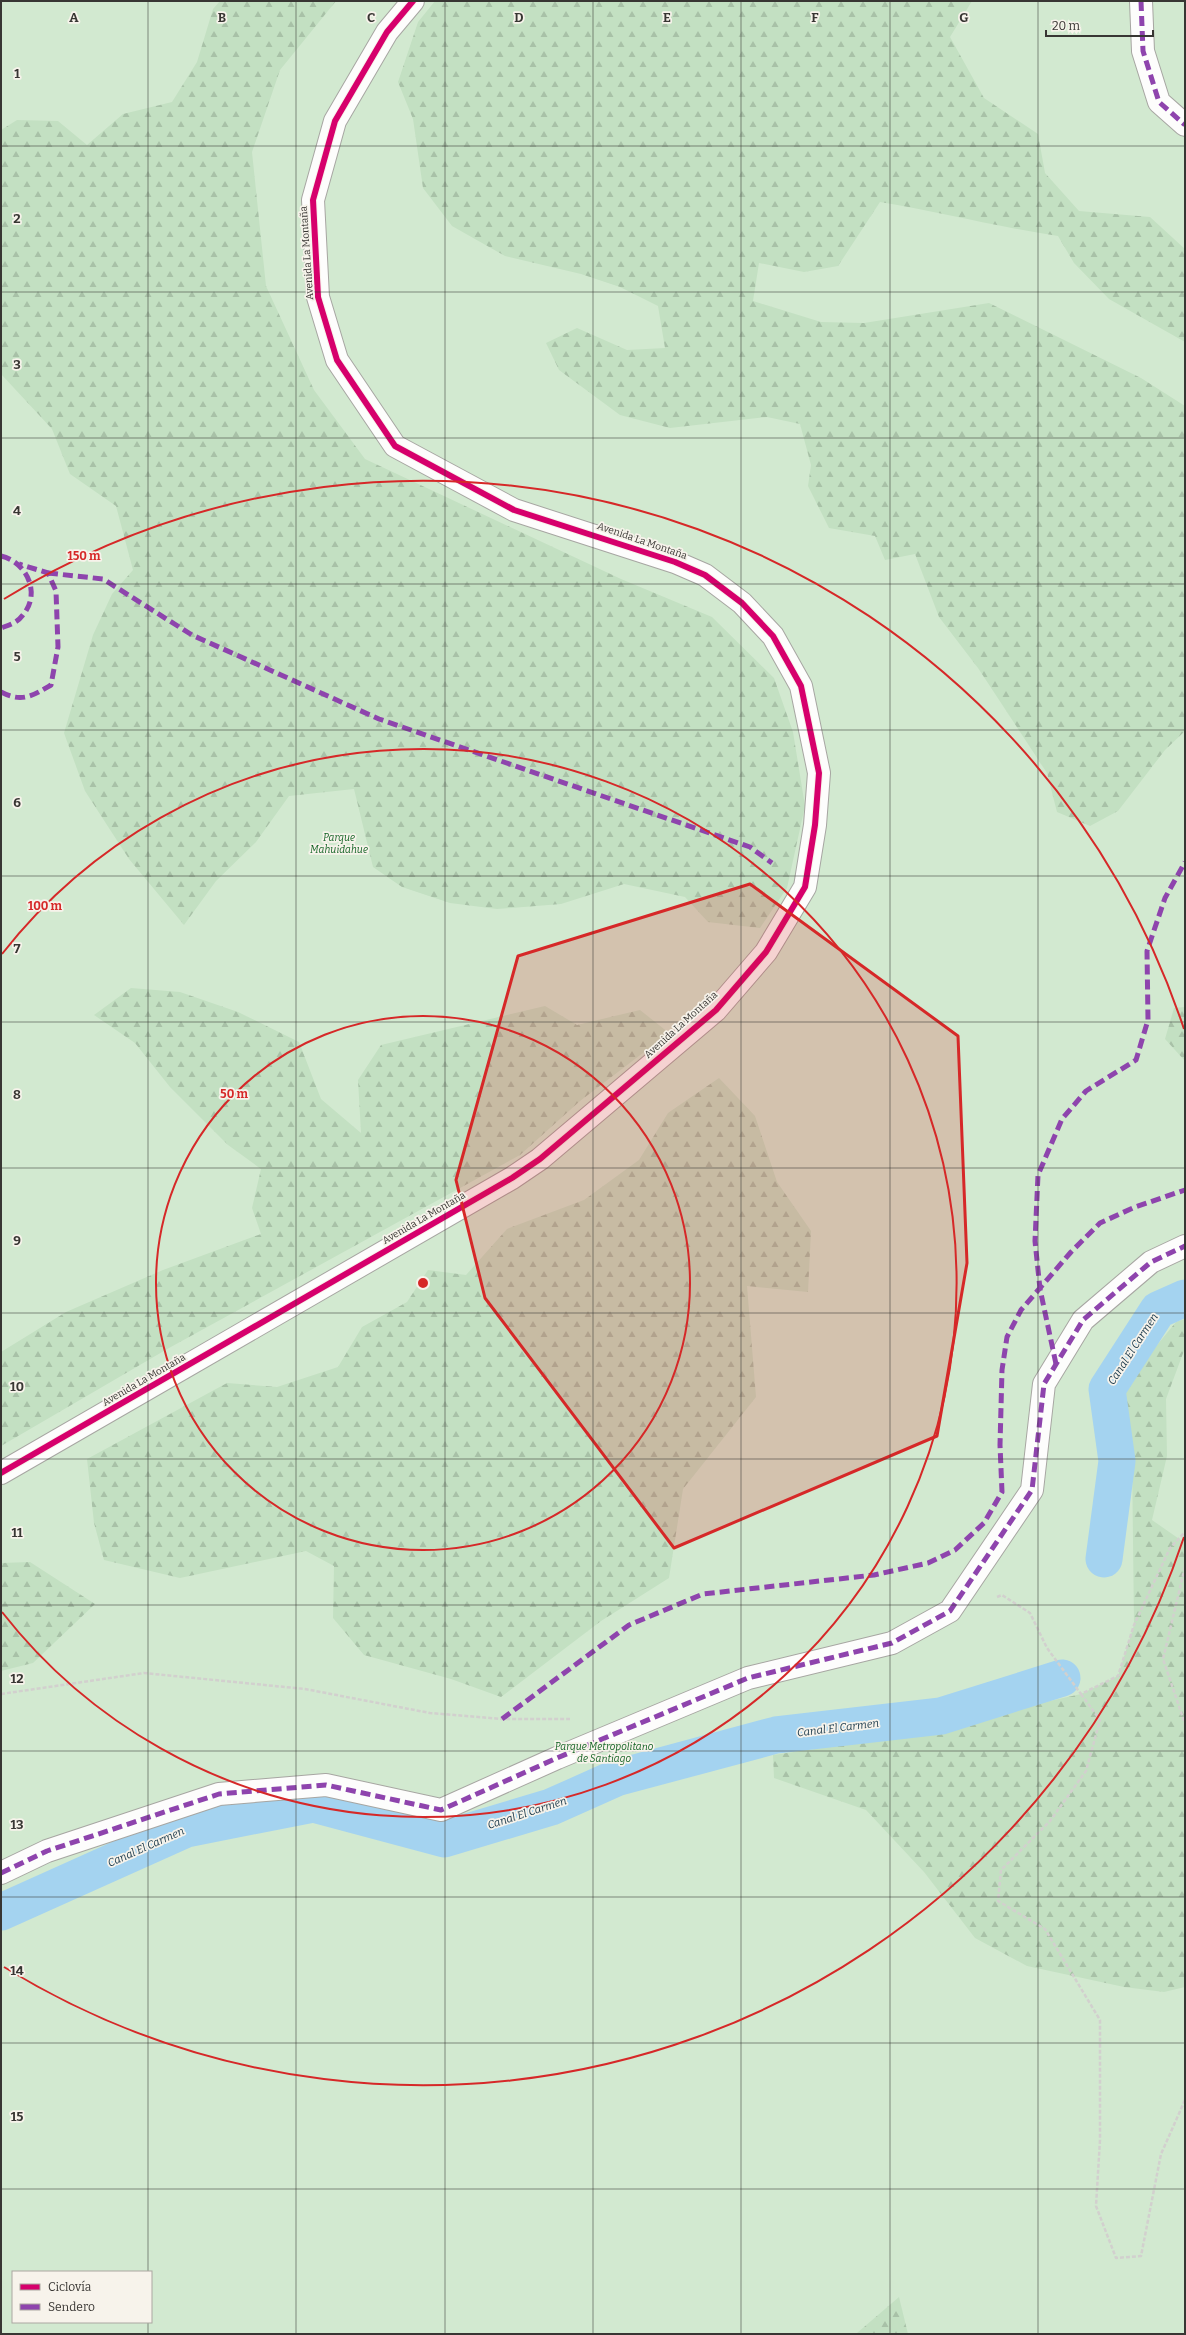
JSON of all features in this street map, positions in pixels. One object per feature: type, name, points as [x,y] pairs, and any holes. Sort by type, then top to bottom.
[{"type":"street","name":"Avenida La Montaña","points":[[1,1474],[512,1178],[540,1159],[716,1010],[766,952],[805,887],[815,825],[819,773],[801,686],[773,636],[742,603],[705,575],[675,562],[514,510],[395,446],[337,360],[318,297],[313,200],[335,121],[387,32],[413,1]]},
{"type":"street","points":[[1141,1],[1143,51],[1159,102],[1185,125]]},
{"type":"street","points":[[1,1874],[47,1851],[219,1794],[326,1785],[441,1810],[557,1758],[748,1678],[892,1642],[950,1611],[1032,1490],[1044,1384],[1082,1320],[1151,1262],[1185,1246]]},
{"type":"path","points":[[1081,1694],[1118,1676],[1134,1624],[1170,1548],[1185,1532]]},
{"type":"path","points":[[1185,1566],[1163,1659],[1185,1724]]},
{"type":"path","points":[[996,1597],[1002,1595],[1030,1613],[1047,1648],[1100,1720],[1086,1771],[1050,1821],[1001,1870],[998,1901],[1045,1929],[1100,2020],[1100,2140],[1096,2206],[1116,2258],[1141,2256],[1161,2154],[1185,2100]]},
{"type":"path","points":[[1,1694],[144,1673],[305,1689],[430,1713],[502,1719],[572,1719]]},
{"type":"highlighted area","points":[[750,884],[958,1036],[967,1263],[937,1436],[674,1548],[485,1298],[456,1180],[518,956]]},
{"type":"green space","name":"Parque Metropolitano de Santiago","points":[[1,1],[1185,1],[1185,2334],[1,2334]]},
{"type":"green space","points":[[220,1],[336,1],[280,70],[252,152],[266,286],[314,390],[365,459],[621,579],[712,617],[774,678],[793,732],[805,806],[787,888],[760,928],[708,922],[685,897],[624,884],[561,904],[497,909],[450,903],[402,887],[373,867],[354,789],[289,796],[256,842],[216,881],[184,925],[129,859],[85,791],[64,733],[93,635],[112,594],[133,570],[116,506],[70,474],[52,429],[1,374],[1,130],[17,120],[58,121],[87,145],[123,114],[172,102],[197,62],[213,9]]},
{"type":"green space","points":[[435,1],[972,1],[950,37],[984,98],[1038,134],[1045,173],[1079,211],[1150,217],[1185,249],[1185,342],[1109,299],[1074,263],[1058,236],[880,202],[838,266],[804,272],[759,263],[753,301],[821,322],[864,323],[989,303],[1141,378],[1185,406],[1185,731],[1165,750],[1118,811],[1090,826],[1057,812],[1047,773],[978,668],[939,617],[915,554],[885,560],[875,536],[829,528],[808,486],[811,465],[800,424],[767,417],[670,428],[620,415],[559,370],[546,343],[577,328],[627,350],[665,348],[658,306],[620,287],[581,274],[505,256],[452,226],[423,188],[413,119],[398,82],[418,22]]},
{"type":"green space","points":[[131,988],[180,992],[238,1012],[299,1042],[321,1099],[361,1133],[358,1080],[381,1045],[545,1006],[577,1025],[640,1010],[669,1033],[580,1101],[520,1155],[169,1348],[1,1446],[1,1352],[66,1312],[163,1270],[261,1234],[252,1208],[261,1169],[228,1145],[170,1087],[135,1043],[94,1015]]},
{"type":"green space","points":[[1185,1007],[1185,1061],[1165,1039],[1174,1008]]},
{"type":"green space","points":[[719,1078],[755,1116],[777,1182],[811,1231],[808,1292],[747,1286],[756,1397],[683,1489],[669,1578],[601,1621],[501,1697],[451,1679],[364,1655],[333,1618],[334,1566],[306,1551],[180,1578],[104,1560],[94,1523],[87,1459],[227,1383],[277,1387],[338,1367],[362,1327],[407,1302],[428,1270],[466,1275],[507,1229],[584,1200],[639,1160],[668,1113]]},
{"type":"green space","points":[[1185,1319],[1185,1348],[1166,1399],[1167,1456],[1152,1520],[1185,1543],[1185,1987],[1164,1992],[1124,1987],[1027,1966],[975,1938],[924,1872],[866,1810],[774,1778],[773,1755],[925,1733],[1014,1709],[1081,1694],[1118,1676],[1134,1625],[1132,1457],[1121,1389],[1176,1322]]},
{"type":"green space","points":[[30,1562],[95,1604],[33,1663],[1,1671],[1,1563]]},
{"type":"green space","points":[[899,2297],[908,2334],[856,2334],[857,2333]]},
{"type":"waterway","name":"Canal El Carmen","points":[[1104,1559],[1117,1461],[1107,1389],[1158,1310],[1185,1298]]},
{"type":"waterway","name":"Canal El Carmen","points":[[1,1912],[186,1829],[313,1804],[444,1839],[551,1807],[616,1778],[776,1735],[941,1716],[1062,1678]]},
{"type":"marked path","points":[[1141,1],[1143,51],[1159,102],[1185,125]]},
{"type":"marked path","points":[[1,556],[10,559],[18,565],[29,580],[31,589],[31,598],[28,607],[22,616],[10,625],[1,628]]},
{"type":"marked path","points":[[1,692],[21,698],[32,695],[51,685],[58,647],[56,591],[48,573],[19,564]]},
{"type":"marked path","points":[[48,573],[103,579],[192,635],[379,719],[750,847],[772,863]]},
{"type":"marked path","points":[[1056,1364],[1040,1289],[1035,1241],[1038,1175],[1062,1119],[1086,1091],[1136,1060],[1148,1020],[1147,951],[1165,898],[1185,862]]},
{"type":"marked path","points":[[502,1719],[629,1625],[703,1594],[874,1575],[928,1563],[955,1550],[984,1523],[1002,1492],[1000,1445],[1002,1370],[1007,1337],[1021,1310],[1071,1252],[1100,1223],[1135,1207],[1185,1190]]},
{"type":"marked path","points":[[1,1873],[47,1851],[219,1794],[326,1785],[441,1810],[557,1758],[748,1678],[892,1643],[950,1611],[1032,1490],[1044,1384],[1083,1320],[1151,1262],[1185,1246]]},
{"type":"cycle path","points":[[1,1473],[512,1178],[540,1159],[716,1010],[766,952],[805,887],[815,825],[819,773],[801,686],[773,636],[742,603],[705,575],[675,562],[514,510],[395,446],[337,360],[318,297],[313,200],[335,121],[387,32],[413,1]]},
{"type":"park label","name":"Parque Mahuidahue","points":[[339,844]]}]
